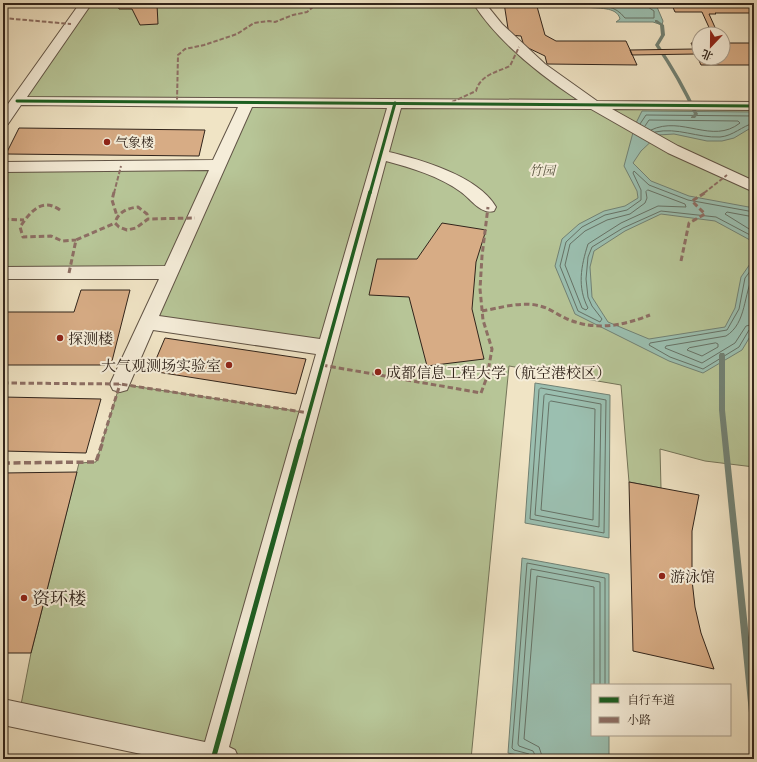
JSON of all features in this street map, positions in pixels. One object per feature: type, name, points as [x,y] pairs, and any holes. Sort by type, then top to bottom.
[{"type":"street","points":[[3,121],[86,3]]},
{"type":"street","points":[[479,3],[484,11],[512,40],[546,72],[596,105],[660,142],[754,187]]},
{"type":"street","points":[[17,101],[754,106]]},
{"type":"street","points":[[120,384],[247,102]]},
{"type":"street","points":[[3,712],[220,758],[327,348],[395,103]]},
{"type":"street","points":[[380,155],[420,165],[454,179],[488,207]]},
{"type":"street","points":[[3,167],[218,165]]},
{"type":"street","points":[[3,273],[170,272]]},
{"type":"street","points":[[148,322],[327,348]]},
{"type":"green space","name":"成都信息工程大学（航空港校区）","points":[[86,3],[479,3],[512,40],[596,105],[754,106],[754,467],[705,461],[660,449],[661,488],[629,482],[621,385],[509,366],[471,759],[226,759],[19,715],[31,653],[79,463],[96,462],[120,384],[309,413],[327,348],[148,322],[170,272],[3,273],[3,167],[219,165],[247,103],[17,101]]},
{"type":"water","points":[[584,3],[646,3],[657,7],[663,21],[662,25],[653,22],[616,22],[620,19],[615,12],[606,9],[586,7]]},
{"type":"water","points":[[642,111],[754,112],[754,126],[734,138],[722,141],[707,141],[674,134],[658,135],[641,151],[633,163],[651,181],[689,196],[754,208],[754,330],[742,350],[703,373],[669,361],[575,314],[555,266],[562,239],[579,224],[604,211],[625,206],[638,198],[637,191],[624,166],[635,125]],"holes":[[[661,214],[715,221],[750,240],[752,253],[750,264],[741,277],[735,308],[725,327],[649,339],[608,322],[592,297],[590,267],[594,251],[625,231]]]},
{"type":"water","points":[[535,383],[610,395],[609,538],[525,523]]},
{"type":"water","points":[[522,558],[609,574],[609,684],[591,684],[591,736],[609,736],[609,759],[537,759],[508,753]]},
{"type":"building","points":[[117,3],[149,3],[157,5],[158,24],[140,25],[132,9],[119,9]]},
{"type":"building","points":[[504,3],[536,3],[545,35],[556,41],[626,41],[637,65],[547,64],[545,56],[524,46],[521,36],[509,35]]},
{"type":"building","points":[[671,3],[754,3],[754,13],[709,14],[714,26],[708,26],[702,12],[675,12]]},
{"type":"building","points":[[731,43],[754,43],[754,65],[731,65]]},
{"type":"building","points":[[691,49],[691,54],[632,55],[630,50]]},
{"type":"building","name":"气象楼","points":[[19,128],[205,130],[199,156],[6,154]]},
{"type":"building","points":[[442,223],[486,230],[476,262],[472,309],[484,359],[427,366],[409,297],[369,295],[377,259],[417,259]]},
{"type":"building","name":"探测楼","points":[[81,290],[130,290],[111,365],[3,365],[3,312],[74,312]]},
{"type":"building","name":"大气观测场实验室","points":[[165,338],[306,359],[296,394],[151,371]]},
{"type":"building","points":[[3,397],[101,399],[86,453],[3,451]]},
{"type":"building","name":"资环楼","points":[[77,472],[31,653],[3,653],[3,544],[7,529],[3,529],[3,473]]},
{"type":"building","name":"游泳馆","points":[[629,482],[699,495],[692,531],[692,580],[695,607],[701,633],[714,669],[633,651]]},
{"type":"waterway","points":[[656,21],[662,25],[663,35],[657,45],[688,96],[696,114],[693,117]]},
{"type":"waterway","points":[[722,355],[722,410],[754,723]]},
{"type":"marked path","points":[[177,101],[178,55],[185,49],[204,45],[237,34],[254,23],[269,21],[275,22],[293,15],[307,12],[314,6],[315,3]]},
{"type":"marked path","points":[[3,18],[71,24]]},
{"type":"marked path","points":[[452,102],[476,91],[480,81],[488,75],[510,66],[519,47]]},
{"type":"marked path","points":[[117,216],[112,200],[121,166]]},
{"type":"marked path","points":[[681,261],[689,223],[705,214],[692,201],[716,185],[727,175]]},
{"type":"marked path","points":[[60,210],[48,204],[37,208],[27,217],[20,227],[23,237],[51,236],[62,241],[76,240]]},
{"type":"marked path","points":[[116,220],[119,214],[125,210],[138,207],[147,214],[148,219]]},
{"type":"marked path","points":[[322,365],[481,393],[487,377],[492,349],[483,320],[480,289],[482,256],[488,207]]},
{"type":"marked path","points":[[69,273],[76,240],[115,223],[123,229],[132,230],[140,226],[148,219],[195,218]]},
{"type":"marked path","points":[[3,219],[24,220]]},
{"type":"marked path","points":[[482,311],[519,305],[534,305],[543,307],[568,319],[590,326],[600,327],[609,327],[628,323],[650,315]]},
{"type":"marked path","points":[[3,383],[120,384],[309,413]]},
{"type":"marked path","points":[[3,463],[96,462],[120,384]]},
{"type":"cycle path","points":[[17,101],[754,106]]},
{"type":"cycle path","points":[[214,756],[395,103]]},
{"type":"place","name":"气象楼","points":[[107,142]]},
{"type":"place","name":"探测楼","points":[[60,338]]},
{"type":"place","name":"大气观测场实验室","points":[[229,365]]},
{"type":"place","name":"成都信息工程大学（航空港校区）","points":[[378,372]]},
{"type":"place","name":"游泳馆","points":[[662,576]]},
{"type":"place","name":"资环楼","points":[[24,598]]},
{"type":"park label","name":"竹园","points":[[542,170]]}]
